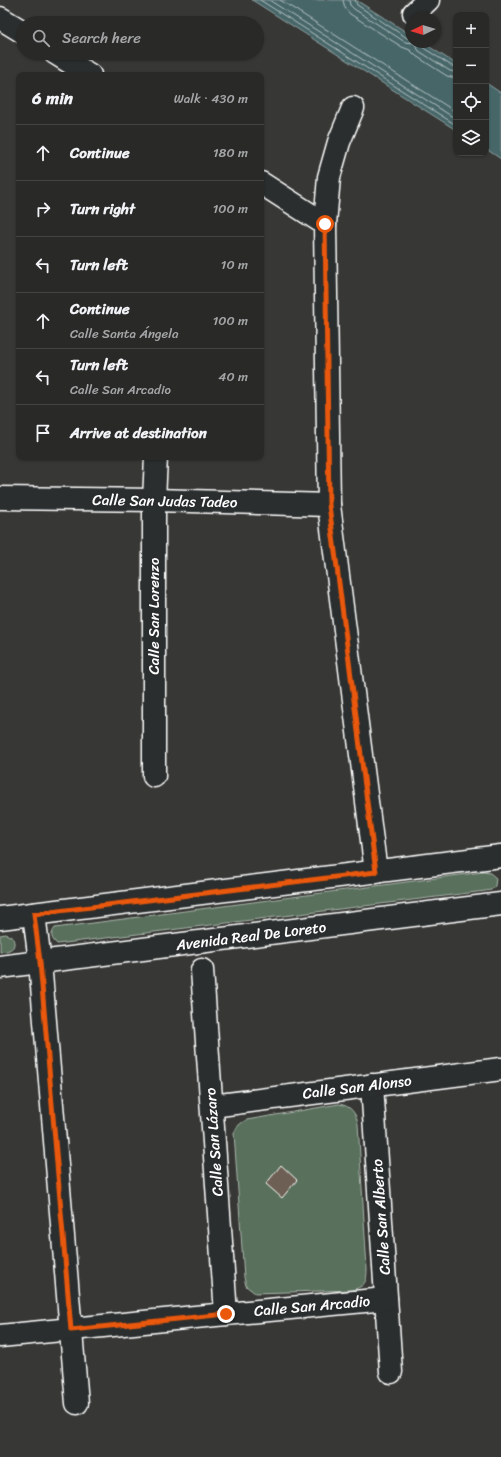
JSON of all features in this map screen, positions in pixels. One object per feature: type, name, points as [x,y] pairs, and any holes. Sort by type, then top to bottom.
[{"type":"street","points":[[0,18],[16,28]]},
{"type":"street","points":[[66,60],[85,72]]},
{"type":"street","points":[[353,108],[329,177],[325,224],[329,505],[376,872]]},
{"type":"street","points":[[264,185],[325,224]]},
{"type":"street","name":"Calle San Lorenzo","points":[[154,776],[154,500],[156,460]]},
{"type":"street","name":"Calle San Judas Tadeo","points":[[0,498],[154,500],[329,505]]},
{"type":"street","points":[[0,918],[501,856]]},
{"type":"street","name":"Avenida Real De Loreto","points":[[0,966],[501,904]]},
{"type":"street","points":[[34,914],[40,962],[77,1403]]},
{"type":"street","name":"Calle San Lázaro","points":[[202,970],[226,1314]]},
{"type":"street","name":"Calle San Alonso","points":[[212,1106],[501,1069]]},
{"type":"street","name":"Calle San Alberto","points":[[372,1085],[391,1372]]},
{"type":"street","name":"Calle San Arcadio","points":[[0,1336],[386,1299]]},
{"type":"green space","points":[[483,872],[490,873],[496,878],[495,886],[491,890],[57,944],[53,940],[52,936],[55,928]]},
{"type":"green space","points":[[6,934],[13,938],[14,945],[9,950],[0,952],[0,935]]},
{"type":"green space","points":[[339,1104],[350,1108],[356,1117],[358,1124],[367,1269],[366,1280],[360,1287],[352,1290],[255,1293],[246,1286],[244,1277],[234,1133],[236,1128],[242,1122],[247,1120]]},
{"type":"water","points":[[252,0],[356,0],[405,31],[405,48],[431,48],[453,62],[453,128]]},
{"type":"water","points":[[489,85],[501,93],[501,159],[489,151]]},
{"type":"building","points":[[281,1165],[297,1180],[282,1198],[266,1184]]},
{"type":"route","points":[[226,1314],[71,1330],[40,962],[34,914],[376,872],[329,505],[325,224]]}]
